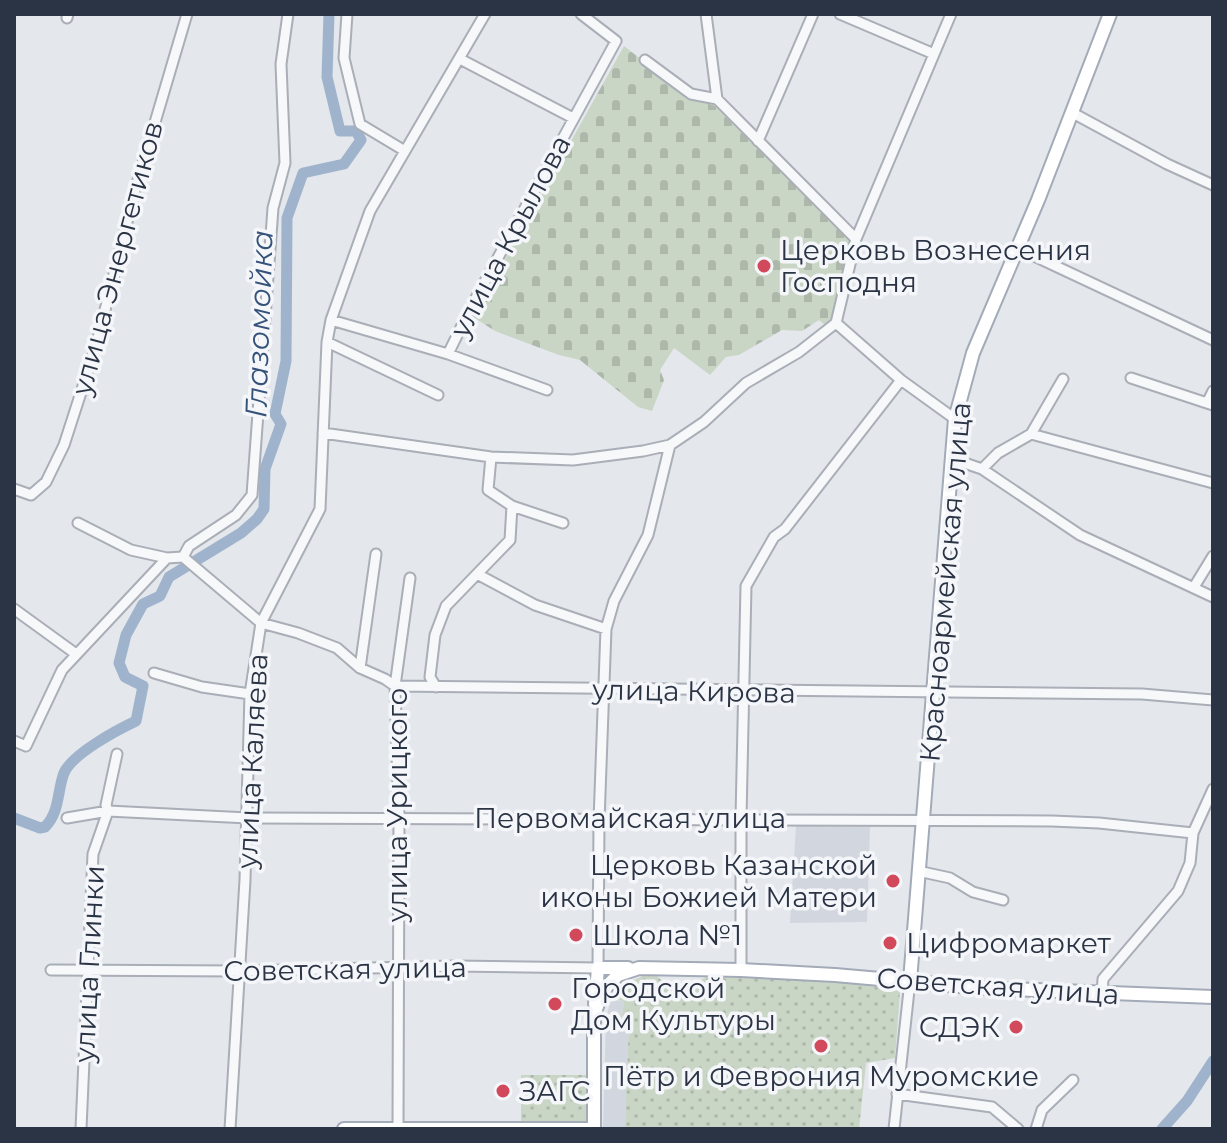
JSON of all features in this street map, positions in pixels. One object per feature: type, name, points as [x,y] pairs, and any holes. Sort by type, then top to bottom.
[{"type":"main road","name":"Красноармейская улица","points":[[910,981],[955,419],[973,353],[1110,14]]},
{"type":"main road","name":"Советская улица","points":[[598,968],[741,970],[982,988],[1213,997]]},
{"type":"main road","points":[[344,1129],[593,1129],[594,1016],[598,968]]},
{"type":"main road","name":"Советская улица","points":[[594,1016],[599,1000],[618,975],[639,968]]},
{"type":"street","name":"улица Энергетиков","points":[[14,489],[31,495],[46,482],[64,445],[92,360],[135,190],[187,14]]},
{"type":"street","points":[[78,523],[131,550],[167,558],[183,557],[189,546],[236,515],[252,495],[273,208],[285,163],[281,64],[288,14]]},
{"type":"street","points":[[347,14],[344,58],[360,124],[405,151]]},
{"type":"street","name":"улица Каляева","points":[[230,1129],[248,818],[250,694],[261,623],[320,509],[327,342],[331,320],[370,211],[485,14]]},
{"type":"street","name":"улица Крылова","points":[[448,354],[616,41],[581,14]]},
{"type":"street","points":[[706,14],[717,99]]},
{"type":"street","points":[[758,141],[813,14]]},
{"type":"street","points":[[840,14],[934,54]]},
{"type":"street","points":[[323,433],[491,457],[573,460],[670,445],[704,422],[746,383],[799,352],[836,323],[856,239],[951,14]]},
{"type":"street","name":"улица Крылова","points":[[460,59],[573,118]]},
{"type":"street","points":[[645,60],[691,94],[717,99],[856,239]]},
{"type":"street","points":[[1071,112],[1213,185]]},
{"type":"street","points":[[1017,248],[1213,340]]},
{"type":"street","points":[[331,320],[448,354],[547,390]]},
{"type":"street","points":[[836,323],[901,380],[955,419]]},
{"type":"street","points":[[327,342],[438,395]]},
{"type":"street","points":[[1131,378],[1210,404],[1213,391]]},
{"type":"street","points":[[982,469],[998,453],[1031,434],[1063,379]]},
{"type":"street","points":[[741,970],[746,586],[774,537],[785,529],[901,380]]},
{"type":"street","points":[[1031,434],[1213,483]]},
{"type":"street","points":[[598,968],[599,821],[606,629],[614,601],[648,535],[670,445]]},
{"type":"street","points":[[491,457],[488,490],[512,506],[563,523]]},
{"type":"street","points":[[953,459],[982,469],[1080,535],[1213,597]]},
{"type":"street","points":[[436,687],[430,677],[435,635],[446,606],[510,540],[512,506]]},
{"type":"street","points":[[360,668],[376,554]]},
{"type":"street","points":[[1194,587],[1213,556]]},
{"type":"street","name":"улица Кирова","points":[[183,557],[261,623],[337,648],[360,668],[395,686],[1142,694],[1213,700]]},
{"type":"street","points":[[14,741],[26,746],[62,670],[167,558]]},
{"type":"street","points":[[477,574],[535,605],[606,629]]},
{"type":"street","name":"улица Урицкого","points":[[398,1128],[399,817],[395,686],[410,578]]},
{"type":"street","points":[[14,609],[76,654]]},
{"type":"street","points":[[154,673],[202,687],[250,694]]},
{"type":"street","name":"улица Глинки","points":[[81,1129],[93,854],[108,811],[106,805],[117,754]]},
{"type":"street","points":[[1102,994],[1103,979],[1178,891],[1190,863],[1193,833],[1213,789]]},
{"type":"street","name":"Первомайская улица","points":[[67,818],[108,811],[248,818],[923,820],[1099,823],[1193,833]]},
{"type":"street","points":[[918,871],[950,878],[973,892],[1003,900]]},
{"type":"street","name":"Советская улица","points":[[51,970],[598,968]]},
{"type":"street","name":"Красноармейская улица","points":[[894,1129],[910,981]]},
{"type":"street","points":[[1036,1129],[1042,1110],[1073,1080]]},
{"type":"street","points":[[897,1094],[992,1107],[1018,1129]]},
{"type":"shaded area","points":[[796,826],[870,827],[867,922],[790,923]]},
{"type":"shaded area","points":[[611,1000],[624,1001],[622,1016],[629,1020],[625,1129],[603,1129],[606,1017]]},
{"type":"green space","points":[[624,46],[691,98],[715,106],[851,241],[836,314],[826,326],[819,320],[802,331],[782,330],[739,355],[726,357],[710,375],[674,348],[660,370],[664,380],[652,411],[638,407],[580,360],[495,331],[473,317]]},
{"type":"green space","points":[[643,976],[657,976],[681,985],[695,984],[706,977],[870,981],[876,987],[900,991],[895,1058],[866,1063],[859,1129],[625,1129],[629,1020],[622,1016],[624,1001],[609,999],[620,986]]},
{"type":"green space","points":[[521,1075],[588,1075],[587,1122],[521,1122]]},
{"type":"waterway","name":"Глазомойка","points":[[14,818],[45,827],[53,815],[64,773],[69,766],[96,743],[136,721],[143,686],[125,677],[119,663],[126,635],[143,604],[160,596],[169,577],[241,533],[264,509],[265,469],[281,424],[275,414],[286,361],[287,218],[303,173],[344,164],[361,140],[356,131],[340,131],[327,77],[329,14]]},
{"type":"waterway","points":[[1162,1129],[1187,1101],[1213,1061]]},
{"type":"place","name":"Церковь Вознесения Господня","points":[[764,266]]},
{"type":"place","name":"Церковь Казанской иконы Божией Матери","points":[[893,881]]},
{"type":"place","name":"Школа №1","points":[[576,935]]},
{"type":"place","name":"Цифромаркет","points":[[890,943]]},
{"type":"place","name":"Городской Дом Культуры","points":[[555,1004]]},
{"type":"place","name":"СДЭК","points":[[1016,1027]]},
{"type":"place","name":"Пётр и Феврония Муромские","points":[[821,1046]]},
{"type":"place","name":"ЗАГС","points":[[503,1091]]}]
